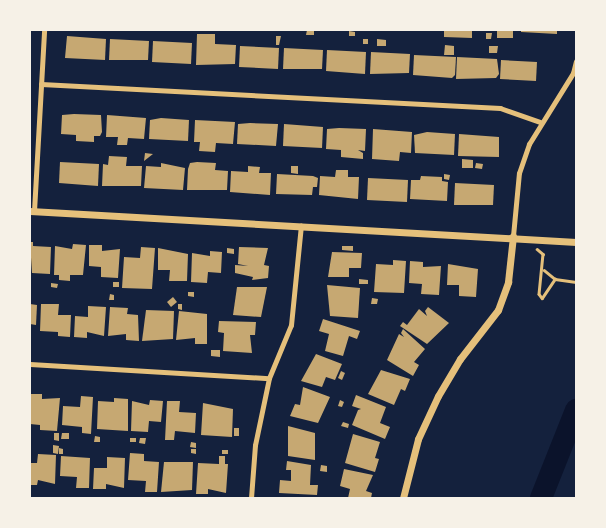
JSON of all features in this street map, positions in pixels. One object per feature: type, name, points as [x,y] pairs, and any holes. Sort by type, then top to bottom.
[{"type":"street","points":[[44,30],[32,211],[513,236],[576,242]]},
{"type":"street","points":[[403,498],[418,439],[438,396],[460,359],[498,310],[508,282],[519,173],[540,122],[573,73],[576,61]]},
{"type":"street","points":[[41,84],[500,108],[540,122]]},
{"type":"street","points":[[251,498],[255,445],[269,378],[291,325],[301,225]]},
{"type":"street","points":[[30,364],[269,378]]},
{"type":"path","points":[[529,249],[535,247],[543,254],[544,270],[539,294],[542,298],[555,279]]},
{"type":"path","points":[[544,270],[555,279],[576,282]]},
{"type":"building","points":[[307,30],[314,31],[314,35],[306,35]]},
{"type":"building","points":[[444,30],[472,30],[472,38],[444,37]]},
{"type":"building","points":[[497,30],[513,30],[513,38],[497,38]]},
{"type":"building","points":[[521,30],[557,30],[557,34],[521,32]]},
{"type":"building","points":[[349,31],[355,32],[355,36],[349,36]]},
{"type":"building","points":[[486,33],[492,33],[491,39],[486,39]]},
{"type":"building","points":[[197,34],[215,34],[215,44],[236,45],[235,64],[196,65]]},
{"type":"building","points":[[67,36],[106,39],[105,60],[65,58]]},
{"type":"building","points":[[276,36],[281,36],[279,45],[276,45]]},
{"type":"building","points":[[110,39],[149,41],[148,60],[109,60]]},
{"type":"building","points":[[363,39],[368,39],[368,44],[363,44]]},
{"type":"building","points":[[377,39],[386,40],[386,46],[377,46]]},
{"type":"building","points":[[153,41],[192,43],[191,64],[152,62]]},
{"type":"building","points":[[445,45],[454,46],[454,55],[444,55]]},
{"type":"building","points":[[240,46],[279,48],[278,69],[239,67]]},
{"type":"building","points":[[489,46],[498,46],[497,53],[489,53]]},
{"type":"building","points":[[284,48],[323,50],[322,69],[283,69]]},
{"type":"building","points":[[327,50],[366,52],[365,74],[326,71]]},
{"type":"building","points":[[371,52],[410,54],[409,73],[370,74]]},
{"type":"building","points":[[414,55],[456,57],[455,75],[452,78],[413,75]]},
{"type":"building","points":[[457,57],[497,59],[499,74],[496,78],[456,79]]},
{"type":"building","points":[[501,60],[537,62],[536,81],[500,79]]},
{"type":"building","points":[[62,115],[101,115],[102,132],[100,136],[94,136],[94,142],[76,141],[76,135],[61,134]]},
{"type":"building","points":[[107,115],[146,118],[144,139],[128,138],[127,145],[117,145],[118,137],[106,137]]},
{"type":"building","points":[[161,118],[189,120],[188,141],[149,139],[150,120]]},
{"type":"building","points":[[195,120],[235,122],[233,144],[216,143],[215,152],[199,151],[200,142],[194,142]]},
{"type":"building","points":[[238,124],[278,124],[276,146],[237,144]]},
{"type":"building","points":[[284,124],[323,127],[322,148],[283,146]]},
{"type":"building","points":[[327,129],[366,129],[365,151],[358,150],[363,153],[363,159],[341,157],[341,150],[326,149]]},
{"type":"building","points":[[373,129],[412,132],[411,153],[400,152],[399,161],[372,159]]},
{"type":"building","points":[[427,132],[455,134],[454,155],[415,153],[414,135]]},
{"type":"building","points":[[459,134],[499,137],[499,157],[458,156]]},
{"type":"building","points":[[145,153],[153,154],[144,161]]},
{"type":"building","points":[[109,156],[127,157],[126,166],[142,166],[141,186],[102,186],[103,164],[108,165]]},
{"type":"building","points":[[462,159],[473,160],[473,168],[462,168]]},
{"type":"building","points":[[60,162],[99,164],[98,186],[59,183]]},
{"type":"building","points":[[161,163],[185,168],[183,190],[144,188],[146,166],[161,167]]},
{"type":"building","points":[[190,163],[216,163],[215,170],[228,171],[227,190],[187,190]]},
{"type":"building","points":[[476,163],[483,164],[482,169],[475,168]]},
{"type":"building","points":[[248,166],[260,167],[259,173],[271,173],[270,195],[230,192],[231,171],[248,172]]},
{"type":"building","points":[[291,166],[298,166],[298,174],[291,173]]},
{"type":"building","points":[[336,170],[348,170],[348,177],[359,177],[358,199],[319,195],[320,176],[335,177]]},
{"type":"building","points":[[277,174],[313,176],[318,178],[317,187],[313,187],[312,195],[276,194]]},
{"type":"building","points":[[444,174],[450,175],[449,180],[444,179]]},
{"type":"building","points":[[421,176],[442,177],[442,181],[448,182],[447,201],[410,199],[411,180],[420,180]]},
{"type":"building","points":[[368,178],[408,180],[407,202],[367,200]]},
{"type":"building","points":[[455,183],[494,185],[493,205],[454,205]]},
{"type":"building","points":[[30,242],[33,242],[33,246],[51,247],[50,274],[32,273]]},
{"type":"building","points":[[73,244],[86,245],[83,275],[70,275],[70,281],[59,280],[59,275],[54,275],[55,246],[72,249]]},
{"type":"building","points":[[89,245],[102,245],[102,251],[120,249],[118,278],[101,277],[101,267],[89,266]]},
{"type":"building","points":[[342,246],[353,246],[353,251],[342,250]]},
{"type":"building","points":[[141,247],[155,248],[152,289],[122,288],[124,257],[140,258]]},
{"type":"building","points":[[239,247],[268,248],[264,265],[269,266],[268,278],[252,280],[253,277],[235,273],[235,265],[248,266],[238,264]]},
{"type":"building","points":[[158,248],[188,254],[187,281],[169,281],[170,270],[158,270]]},
{"type":"building","points":[[227,248],[234,249],[234,254],[227,253]]},
{"type":"building","points":[[210,251],[222,252],[221,273],[208,272],[207,283],[191,282],[192,253],[210,256]]},
{"type":"building","points":[[332,252],[362,253],[361,268],[349,268],[349,277],[328,277]]},
{"type":"building","points":[[393,260],[406,261],[404,293],[374,292],[376,264],[393,265]]},
{"type":"building","points":[[410,261],[423,262],[423,267],[441,266],[439,295],[421,294],[422,284],[409,283]]},
{"type":"building","points":[[448,264],[478,269],[476,297],[459,296],[459,285],[447,285]]},
{"type":"building","points":[[359,279],[368,280],[368,284],[359,284]]},
{"type":"building","points":[[113,282],[119,282],[119,287],[113,287]]},
{"type":"building","points":[[51,283],[58,284],[57,288],[51,287]]},
{"type":"building","points":[[327,285],[360,288],[358,318],[330,316]]},
{"type":"building","points":[[237,287],[267,287],[261,317],[233,315]]},
{"type":"building","points":[[188,292],[194,292],[194,297],[188,296]]},
{"type":"building","points":[[110,294],[114,295],[114,300],[109,300]]},
{"type":"building","points":[[173,297],[177,302],[171,307],[167,302]]},
{"type":"building","points":[[372,298],[378,299],[377,304],[371,304]]},
{"type":"building","points":[[30,304],[37,305],[36,325],[30,324]]},
{"type":"building","points":[[41,304],[59,304],[58,315],[71,315],[70,337],[58,336],[58,332],[40,331]]},
{"type":"building","points":[[178,304],[182,304],[182,310],[178,309]]},
{"type":"building","points":[[88,306],[106,307],[104,336],[87,332],[87,338],[74,337],[75,316],[88,317]]},
{"type":"building","points":[[110,307],[128,308],[127,314],[138,315],[139,341],[126,340],[126,334],[108,336]]},
{"type":"building","points":[[428,307],[449,323],[427,344],[400,326],[403,322],[407,325],[419,309],[427,316],[425,311]]},
{"type":"building","points":[[146,310],[174,311],[173,339],[142,341]]},
{"type":"building","points":[[179,311],[207,314],[207,344],[195,344],[195,338],[176,340]]},
{"type":"building","points":[[323,319],[360,331],[357,339],[349,336],[343,356],[325,351],[329,334],[319,331]]},
{"type":"building","points":[[219,321],[256,322],[255,335],[250,335],[252,353],[223,351],[224,333],[218,332]]},
{"type":"building","points":[[403,329],[425,349],[414,362],[419,365],[413,376],[387,360],[399,334],[404,337],[401,333]]},
{"type":"building","points":[[211,350],[220,350],[220,357],[211,356]]},
{"type":"building","points":[[316,354],[342,364],[335,380],[326,377],[322,387],[301,381]]},
{"type":"building","points":[[381,370],[410,379],[405,391],[401,389],[394,405],[368,394]]},
{"type":"building","points":[[341,371],[345,373],[342,380],[338,378]]},
{"type":"building","points":[[303,387],[330,397],[318,423],[290,416],[295,404],[300,405]]},
{"type":"building","points":[[30,394],[42,394],[42,399],[60,398],[57,431],[40,430],[40,425],[30,424]]},
{"type":"building","points":[[356,395],[386,407],[380,423],[390,427],[385,439],[352,425],[358,410],[361,409],[352,406]]},
{"type":"building","points":[[81,396],[93,397],[91,434],[82,433],[82,427],[62,425],[63,406],[80,407]]},
{"type":"building","points":[[114,398],[128,399],[128,431],[97,429],[98,401],[114,402]]},
{"type":"building","points":[[150,400],[163,401],[161,422],[149,421],[148,432],[131,431],[132,401],[149,405]]},
{"type":"building","points":[[340,400],[344,402],[342,407],[338,406]]},
{"type":"building","points":[[167,401],[180,401],[179,412],[196,413],[195,433],[175,431],[174,440],[165,440]]},
{"type":"building","points":[[203,403],[233,409],[232,437],[201,435]]},
{"type":"building","points":[[343,422],[349,424],[348,428],[341,426]]},
{"type":"building","points":[[288,426],[315,433],[315,460],[288,456]]},
{"type":"building","points":[[234,428],[239,428],[239,436],[234,436]]},
{"type":"building","points":[[54,433],[59,433],[59,441],[54,440]]},
{"type":"building","points":[[62,433],[69,433],[69,439],[61,439]]},
{"type":"building","points":[[353,434],[380,442],[375,458],[379,459],[375,472],[345,463]]},
{"type":"building","points":[[95,436],[100,437],[100,442],[94,442]]},
{"type":"building","points":[[130,438],[136,438],[136,442],[130,442]]},
{"type":"building","points":[[140,438],[146,438],[145,444],[139,443]]},
{"type":"building","points":[[191,442],[196,443],[196,448],[190,447]]},
{"type":"building","points":[[53,445],[59,446],[58,454],[53,453]]},
{"type":"building","points":[[59,448],[63,449],[63,454],[59,454]]},
{"type":"building","points":[[191,449],[196,449],[196,454],[191,453]]},
{"type":"building","points":[[222,450],[228,450],[228,454],[222,454]]},
{"type":"building","points":[[130,453],[144,454],[144,461],[159,462],[157,492],[145,492],[146,481],[128,480]]},
{"type":"building","points":[[38,454],[56,455],[55,484],[38,480],[37,485],[30,485],[30,463],[37,463]]},
{"type":"building","points":[[61,456],[90,458],[89,488],[76,488],[77,477],[60,476]]},
{"type":"building","points":[[219,456],[225,456],[225,464],[228,464],[226,493],[208,489],[208,494],[196,494],[198,463],[219,464]]},
{"type":"building","points":[[107,457],[125,458],[124,488],[106,484],[106,489],[93,489],[94,468],[107,468]]},
{"type":"building","points":[[287,461],[311,465],[310,485],[318,485],[317,495],[279,493],[280,480],[291,481],[291,470],[286,470]]},
{"type":"building","points":[[164,462],[193,462],[192,490],[161,492]]},
{"type":"building","points":[[321,465],[327,466],[327,472],[320,471]]},
{"type":"building","points":[[344,469],[373,475],[366,491],[372,493],[371,498],[348,498],[350,489],[340,486]]},
{"type":"waterway","points":[[541,498],[576,410]]}]
